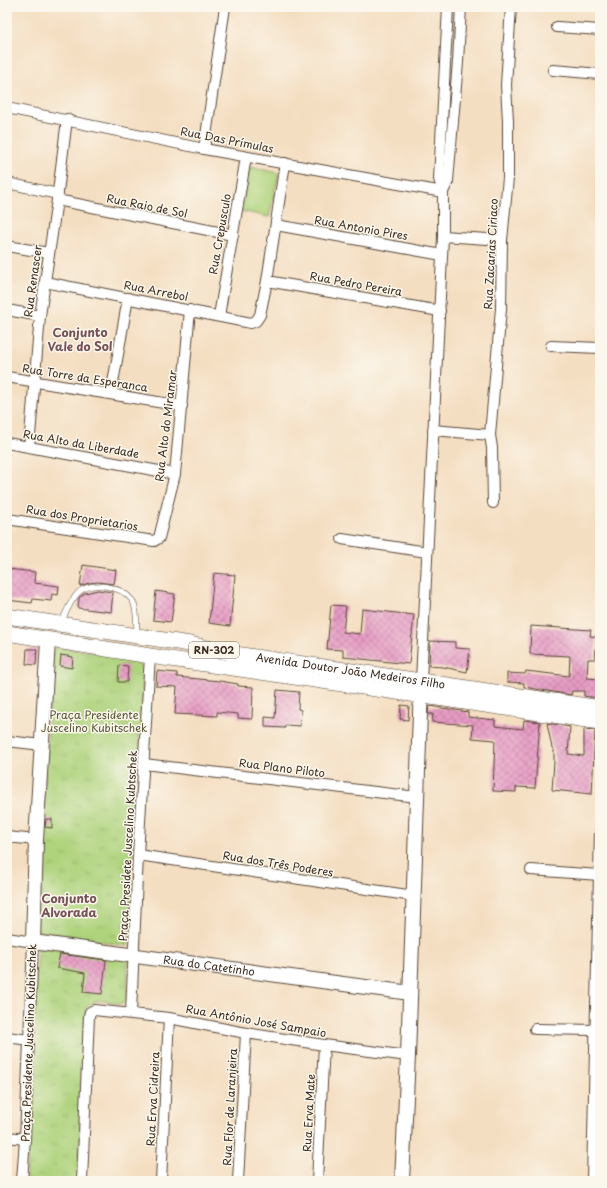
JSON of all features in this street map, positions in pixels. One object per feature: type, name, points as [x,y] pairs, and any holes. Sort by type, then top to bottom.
[{"type":"main road","name":"Avenida Doutor João Medeiros Filho","points":[[7,616],[190,644],[235,654],[600,708]]},
{"type":"main road","points":[[48,641],[51,634],[55,632],[89,635],[114,633]]},
{"type":"main road","name":"Avenida Doutor João Medeiros Filho","points":[[7,633],[48,641],[600,722]]},
{"type":"main road","name":"Praça Presidente Juscelino Kubitschek","points":[[33,942],[36,840],[48,641]]},
{"type":"main road","points":[[150,656],[161,653],[185,655],[189,652],[190,644]]},
{"type":"main road","points":[[402,1181],[408,1056],[421,681]]},
{"type":"main road","name":"Rua do Catetinho","points":[[33,942],[410,994]]},
{"type":"street","points":[[204,149],[225,7]]},
{"type":"street","points":[[421,681],[440,312],[443,192],[440,179],[444,61],[448,7]]},
{"type":"street","points":[[443,192],[448,181],[461,7]]},
{"type":"street","name":"Rua Zacarias Ciriaco","points":[[493,503],[492,448],[490,434],[501,309],[502,240],[508,178],[508,121],[506,85],[511,7]]},
{"type":"street","points":[[557,27],[600,30]]},
{"type":"street","points":[[444,61],[458,62]]},
{"type":"street","points":[[553,70],[600,74]]},
{"type":"street","name":"Rua Das Prímulas","points":[[7,108],[67,119],[204,149],[443,192]]},
{"type":"street","name":"Rua Renascer","points":[[29,447],[33,382],[40,316],[58,197],[67,119]]},
{"type":"street","name":"Rua Crepusculo","points":[[219,316],[246,156]]},
{"type":"street","points":[[267,281],[285,163]]},
{"type":"street","name":"Rua Raio de Sol","points":[[7,183],[58,197],[233,235]]},
{"type":"street","name":"Rua Antonio Pires","points":[[276,225],[442,254]]},
{"type":"street","points":[[443,236],[502,240]]},
{"type":"street","points":[[7,246],[49,254]]},
{"type":"street","name":"Rua Pedro Pereira","points":[[267,281],[440,312]]},
{"type":"street","name":"Rua Arrebol","points":[[45,282],[251,322],[256,321],[260,315],[267,281]]},
{"type":"street","points":[[111,394],[128,298]]},
{"type":"street","points":[[7,310],[40,316]]},
{"type":"street","name":"Rua Alto do Miramar","points":[[154,541],[160,536],[174,474],[182,406],[190,310]]},
{"type":"street","points":[[551,346],[600,348]]},
{"type":"street","name":"Rua Torre da Esperanca","points":[[7,377],[182,406]]},
{"type":"street","points":[[433,430],[490,434]]},
{"type":"street","name":"Rua Alto da Liberdade","points":[[7,443],[174,474]]},
{"type":"street","name":"Rua dos Proprietarios","points":[[7,519],[154,541]]},
{"type":"street","points":[[342,539],[427,552]]},
{"type":"street","name":"Praça Presidete Juscelino Kubtschek","points":[[131,1013],[138,854],[150,656]]},
{"type":"street","points":[[7,741],[42,745]]},
{"type":"street","name":"Rua Plano Piloto","points":[[144,764],[417,797]]},
{"type":"street","points":[[592,1181],[597,1154],[600,831]]},
{"type":"street","points":[[7,837],[36,840]]},
{"type":"street","name":"Rua dos Três Poderes","points":[[138,854],[414,896]]},
{"type":"street","points":[[530,870],[599,875]]},
{"type":"street","name":"Rua do Catetinho","points":[[7,938],[33,942]]},
{"type":"street","name":"Praça Presidente Juscelino Kubitschek","points":[[22,1181],[33,942]]},
{"type":"street","name":"Rua Antônio José Sampaio","points":[[82,1181],[90,1012],[99,1010],[169,1018],[246,1033],[408,1056]]},
{"type":"street","name":"Rua Erva Cidreira","points":[[161,1181],[169,1018]]},
{"type":"street","points":[[536,1029],[597,1030]]},
{"type":"street","name":"Rua Flor de Laranjeira","points":[[238,1181],[246,1033]]},
{"type":"street","points":[[7,1037],[29,1040]]},
{"type":"street","name":"Rua Erva Mate","points":[[317,1181],[324,1045]]},
{"type":"street","points":[[7,1137],[25,1139]]},
{"type":"lane","points":[[60,624],[73,599],[79,592],[96,586],[116,589],[125,594],[132,601],[136,609],[137,636]]},
{"type":"green space","points":[[250,167],[279,173],[269,217],[241,211]]},
{"type":"green space","name":"Praça Presidente Juscelino Kubitschek","points":[[55,647],[132,657],[144,669],[128,946],[37,931],[52,654]]},
{"type":"green space","points":[[38,947],[128,958],[127,1001],[122,1004],[97,1001],[93,1002],[86,1009],[78,1181],[26,1181]]},
{"type":"building","points":[[83,565],[116,570],[114,584],[97,582],[80,586]]},
{"type":"building","points":[[7,569],[35,572],[34,583],[59,586],[58,595],[52,594],[51,601],[33,599],[32,603],[7,600]]},
{"type":"building","points":[[214,573],[235,575],[230,626],[209,623]]},
{"type":"building","points":[[98,590],[113,592],[111,612],[78,608],[79,598],[81,596],[85,593]]},
{"type":"building","points":[[156,591],[175,594],[171,622],[153,620]]},
{"type":"building","points":[[331,605],[346,606],[343,632],[360,634],[362,609],[414,615],[409,664],[343,657],[343,650],[327,649]]},
{"type":"building","points":[[531,626],[591,630],[590,636],[597,637],[595,659],[588,659],[587,678],[599,679],[597,698],[584,696],[584,691],[572,691],[571,695],[524,687],[524,683],[507,682],[507,673],[525,674],[526,671],[569,676],[570,656],[530,654]]},
{"type":"building","points":[[430,641],[455,642],[455,648],[470,649],[467,672],[429,666]]},
{"type":"building","points":[[27,649],[37,649],[36,665],[26,664]]},
{"type":"building","points":[[61,655],[73,657],[72,668],[60,666]]},
{"type":"building","points":[[119,665],[128,666],[127,682],[118,682]]},
{"type":"building","points":[[157,671],[177,673],[177,677],[220,681],[238,684],[238,686],[253,687],[252,719],[238,718],[238,714],[217,712],[217,716],[175,714],[177,687],[156,686]]},
{"type":"building","points":[[277,690],[299,692],[298,709],[301,710],[300,726],[285,725],[285,728],[265,727],[265,717],[275,718]]},
{"type":"building","points":[[401,705],[409,706],[408,720],[400,719]]},
{"type":"building","points":[[429,706],[468,712],[468,717],[495,720],[495,726],[523,729],[524,720],[540,722],[535,788],[516,787],[516,792],[493,791],[495,740],[472,738],[473,725],[432,722],[433,714],[428,714]]},
{"type":"building","points":[[547,723],[570,727],[568,754],[584,756],[584,729],[595,730],[592,794],[552,790],[554,749],[552,748]]},
{"type":"building","points":[[46,819],[52,819],[52,828],[45,827]]},
{"type":"building","points":[[60,954],[106,960],[102,994],[83,992],[85,973],[57,968]]},
{"type":"district","name":"Conjunto Vale do Sol","points":[[80,340]]},
{"type":"district","name":"Conjunto Alvorada","points":[[69,906]]}]
